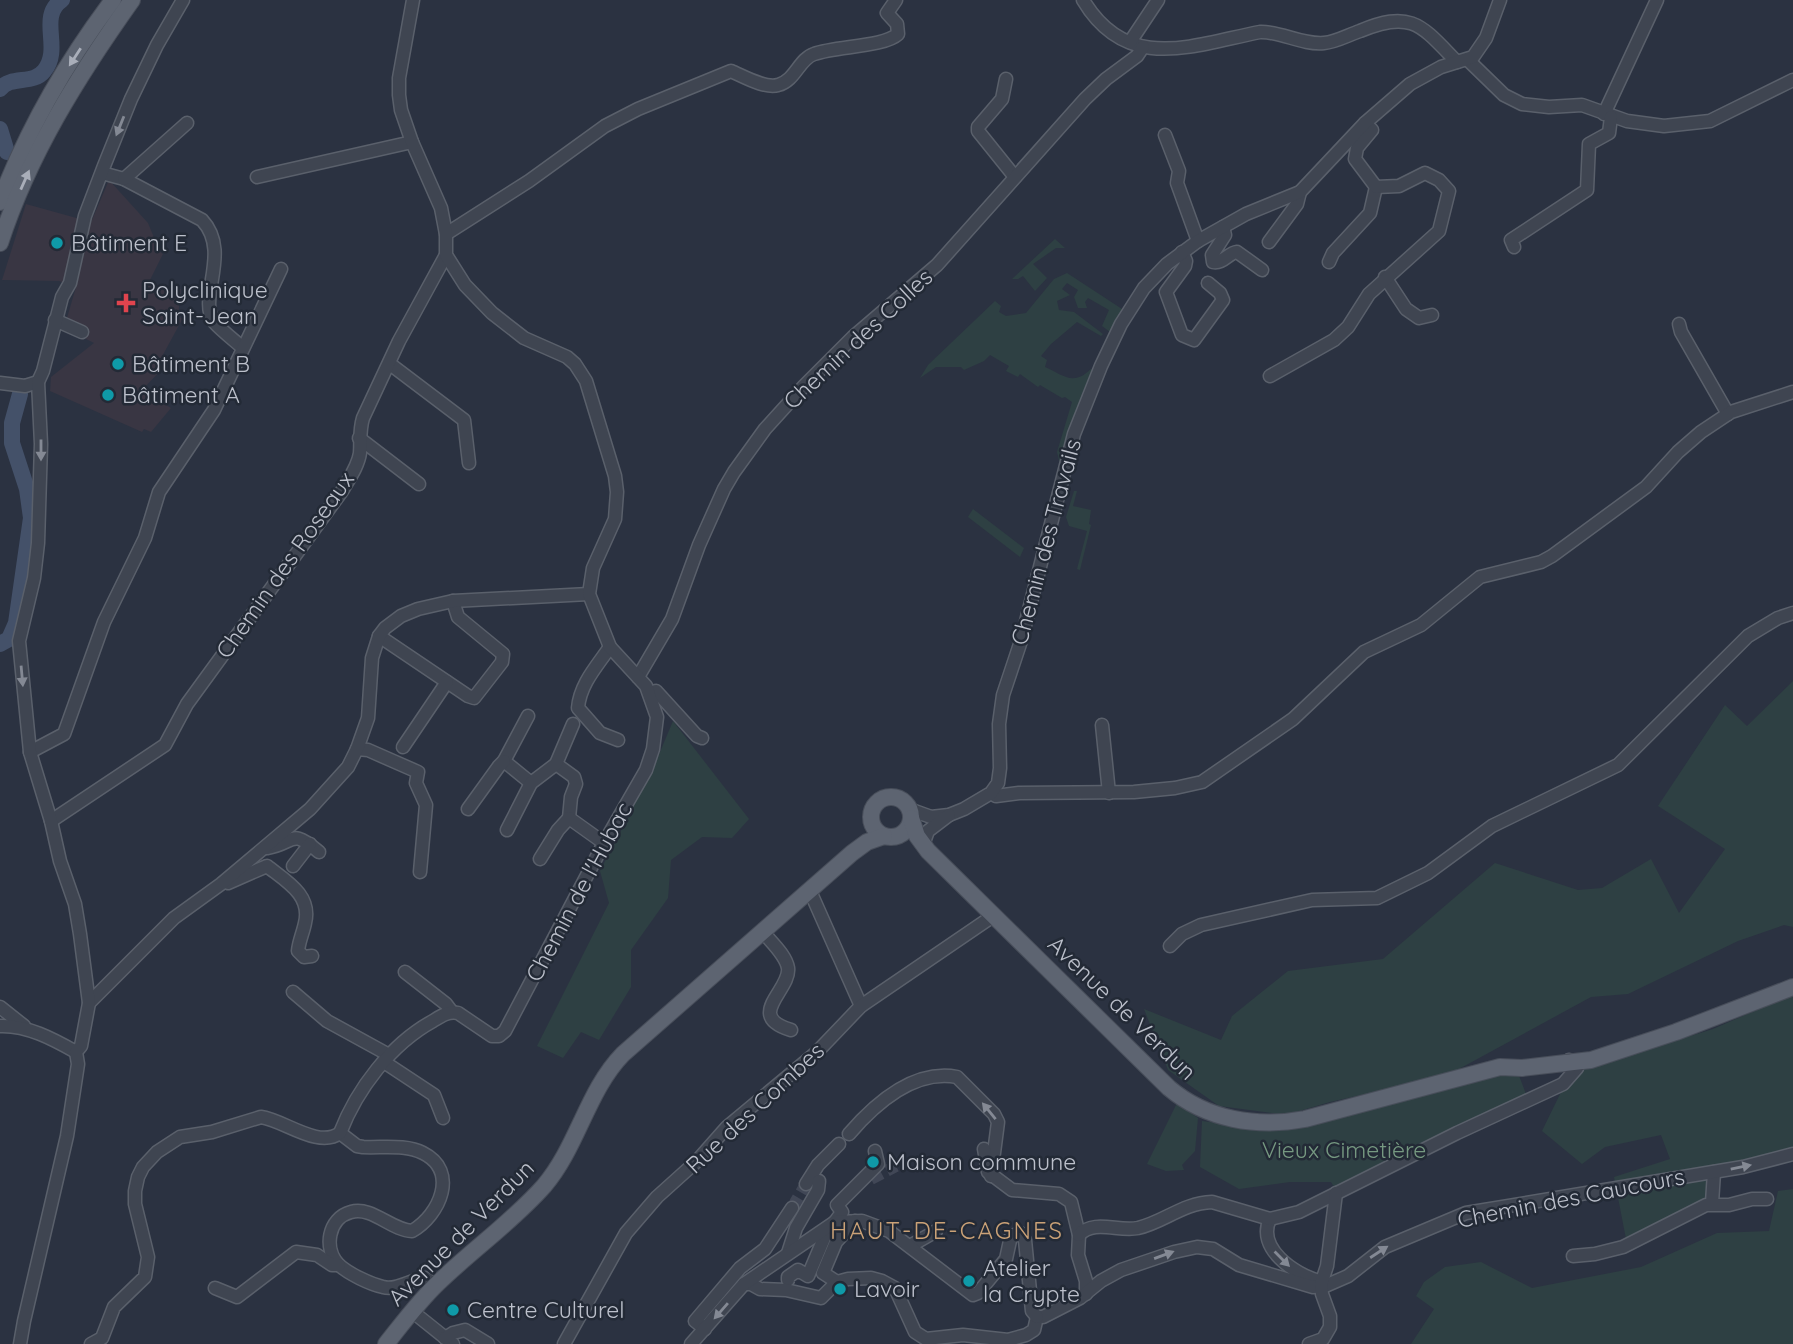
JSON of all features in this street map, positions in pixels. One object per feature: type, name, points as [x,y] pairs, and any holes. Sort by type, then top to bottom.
[{"type":"main road","points":[[0,202],[13,168],[37,120],[113,0]]},
{"type":"main road","points":[[0,243],[25,178],[48,131],[96,50],[132,0]]},
{"type":"main road","name":"Avenue de Verdun","points":[[852,853],[872,822],[874,807],[887,797],[897,798],[904,825],[993,916],[1169,1088],[1186,1100],[1221,1116],[1260,1123],[1290,1122],[1500,1067],[1522,1068],[1572,1062],[1608,1052]]},
{"type":"main road","points":[[872,822],[874,828],[904,825]]},
{"type":"main road","name":"Avenue de Verdun","points":[[386,1344],[436,1285],[545,1184],[566,1155],[608,1068],[852,853],[867,842],[904,825]]},
{"type":"main road","points":[[1500,1067],[1549,1057],[1608,1052],[1676,1032],[1793,986]]},
{"type":"street","points":[[76,1052],[81,1046],[89,1003],[75,904],[60,861],[30,752],[19,641],[34,578],[38,543],[41,444],[37,382],[43,371],[62,297],[70,283],[85,216],[131,99],[183,0]]},
{"type":"street","points":[[413,0],[399,78],[399,95],[412,142],[441,208],[446,234],[446,255],[465,285],[492,313],[524,338],[567,357],[586,381],[615,476],[617,492],[615,519],[593,568],[589,594],[610,647],[649,693],[656,691],[696,736],[702,738]]},
{"type":"street","points":[[446,234],[529,181],[605,126],[638,109],[731,71],[770,86],[779,85],[793,76],[810,55],[841,46],[893,39],[898,34],[897,24],[887,13],[896,0]]},
{"type":"street","points":[[1083,0],[1100,25],[1130,42],[1163,50],[1199,47],[1259,32],[1270,32],[1297,41],[1325,43],[1381,22],[1400,20],[1421,27],[1513,101],[1535,107],[1582,105],[1646,125],[1664,127],[1701,123],[1718,118],[1793,80]]},
{"type":"street","points":[[1130,42],[1158,0]]},
{"type":"street","points":[[1462,61],[1482,47],[1500,0]]},
{"type":"street","points":[[1514,247],[1511,240],[1587,190],[1589,144],[1609,133],[1607,115],[1657,0]]},
{"type":"street","name":"Chemin des Colles","points":[[638,677],[672,618],[699,544],[724,489],[765,429],[853,337],[937,265],[1085,99],[1137,56],[1143,47]]},
{"type":"street","name":"Chemin des Travails","points":[[994,788],[1000,768],[999,724],[1003,695],[1021,640],[1081,413],[1131,306],[1153,277],[1182,252],[1246,214],[1300,192],[1365,122],[1410,84],[1462,61]]},
{"type":"street","points":[[1006,79],[1002,99],[978,127],[978,131],[1015,177]]},
{"type":"street","points":[[1329,262],[1333,253],[1370,213],[1376,187],[1355,159],[1357,148],[1372,130],[1365,122]]},
{"type":"street","points":[[124,179],[187,123]]},
{"type":"street","points":[[1164,135],[1179,171],[1177,183],[1198,241]]},
{"type":"street","points":[[257,177],[412,142]]},
{"type":"street","points":[[102,173],[124,179],[202,220],[212,230],[215,245],[209,309],[213,321],[243,348]]},
{"type":"street","points":[[1270,376],[1334,340],[1348,327],[1369,294],[1385,277],[1439,231],[1449,191],[1439,180],[1425,173],[1399,186],[1376,187]]},
{"type":"street","name":"Chemin des Travails","points":[[1269,242],[1297,204],[1300,192]]},
{"type":"street","points":[[1223,227],[1225,235],[1212,255],[1213,262],[1221,261],[1237,252],[1262,270]]},
{"type":"street","points":[[1182,252],[1185,266],[1166,292],[1182,335],[1194,340],[1223,300],[1220,293],[1208,283]]},
{"type":"street","name":"Chemin des Roseaux","points":[[51,821],[165,745],[187,704],[342,491],[360,453],[359,438],[363,418],[399,341],[446,255]]},
{"type":"street","points":[[30,752],[64,734],[104,622],[145,538],[159,492],[214,410],[281,269]]},
{"type":"street","points":[[1385,277],[1406,309],[1419,318],[1432,315]]},
{"type":"street","points":[[55,320],[82,332]]},
{"type":"street","points":[[1679,324],[1728,414]]},
{"type":"street","points":[[390,364],[464,420],[468,463]]},
{"type":"street","points":[[0,383],[25,386],[37,382]]},
{"type":"street","points":[[904,825],[964,809],[994,788],[1019,793],[1110,793],[1188,786],[1212,776],[1293,719],[1364,652],[1421,625],[1480,577],[1541,562],[1552,556],[1646,487],[1678,452],[1701,432],[1728,414],[1793,391]]},
{"type":"street","points":[[359,438],[419,484]]},
{"type":"street","points":[[89,1003],[174,918],[221,884],[310,809],[348,767],[368,718],[372,658],[379,636],[385,628],[401,616],[418,609],[453,601],[589,594]]},
{"type":"street","points":[[379,636],[474,698],[502,662],[503,654],[458,617],[453,601]]},
{"type":"street","points":[[1170,946],[1182,934],[1201,925],[1312,900],[1377,898],[1428,873],[1492,826],[1618,765],[1748,636],[1793,612]]},
{"type":"street","points":[[610,647],[587,678],[578,708],[600,733],[618,740]]},
{"type":"street","points":[[403,747],[447,682]]},
{"type":"street","name":"Chemin de l'Hubac","points":[[405,972],[446,1004],[452,1012],[458,1013],[492,1036],[499,1036],[505,1031],[646,769],[653,749],[657,717],[649,693]]},
{"type":"street","points":[[468,809],[504,761],[528,716]]},
{"type":"street","points":[[507,830],[530,783],[556,764],[573,724]]},
{"type":"street","points":[[1102,725],[1110,793]]},
{"type":"street","points":[[357,749],[368,750],[418,772],[416,783],[426,806],[420,872]]},
{"type":"street","points":[[504,761],[530,783]]},
{"type":"street","name":"Chemin de l'Hubac","points":[[556,764],[574,778],[576,784],[571,797],[569,818]]},
{"type":"street","points":[[925,848],[928,831],[948,815]]},
{"type":"street","points":[[540,859],[569,818],[604,843]]},
{"type":"street","points":[[263,847],[275,846],[295,837],[314,848],[293,866]]},
{"type":"street","points":[[221,884],[267,866],[290,884],[304,899],[307,909],[298,951],[304,957],[312,956]]},
{"type":"street","points":[[810,891],[861,1006]]},
{"type":"street","name":"Rue des Combes","points":[[564,1344],[626,1233],[657,1197],[696,1161],[727,1127],[817,1052],[861,1006],[993,916]]},
{"type":"street","points":[[763,932],[788,966],[787,976],[772,999],[770,1011],[777,1024],[790,1030]]},
{"type":"street","points":[[293,992],[327,1020],[435,1095],[443,1118]]},
{"type":"street","points":[[0,1007],[27,1029]]},
{"type":"street","points":[[91,1344],[102,1338],[114,1307],[145,1277],[148,1257],[135,1204],[135,1191],[138,1177],[157,1152],[180,1136],[212,1132],[261,1117],[321,1138],[332,1137],[340,1133],[344,1121],[386,1059],[414,1032],[452,1012]]},
{"type":"street","points":[[0,1026],[27,1029],[50,1039],[76,1052],[78,1060],[67,1136],[23,1321],[20,1344]]},
{"type":"street","points":[[0,1034],[12,1031],[50,1039]]},
{"type":"street","points":[[1079,1235],[1089,1228],[1141,1227],[1184,1207],[1202,1203],[1212,1202],[1270,1219],[1299,1212],[1549,1090],[1572,1062],[1549,1057]]},
{"type":"street","points":[[788,1253],[816,1184],[818,1165],[875,1106],[895,1091],[927,1079],[957,1076],[994,1114],[998,1122],[991,1176]]},
{"type":"street","points":[[338,1265],[329,1245],[330,1236],[332,1227],[344,1215],[361,1211],[402,1231],[412,1231],[431,1215],[439,1204],[443,1190],[443,1178],[438,1167],[431,1158],[421,1152],[408,1148],[357,1146],[340,1133]]},
{"type":"street","points":[[977,1162],[984,1149],[986,1169],[991,1176],[1016,1192],[1056,1193],[1068,1199],[1079,1235],[1077,1249],[1085,1276],[1086,1294]]},
{"type":"street","points":[[787,1286],[788,1277],[797,1270],[808,1276],[825,1236],[842,1212],[837,1205],[878,1164],[875,1151]]},
{"type":"street","name":"Chemin des Caucours","points":[[1321,1284],[1348,1276],[1385,1247],[1466,1213],[1714,1172],[1793,1154]]},
{"type":"street","points":[[1712,1203],[1714,1172]]},
{"type":"street","points":[[1309,1344],[1323,1339],[1330,1327],[1330,1316],[1321,1284],[1327,1266],[1336,1194]]},
{"type":"street","points":[[1573,1256],[1616,1250],[1695,1208],[1712,1203],[1729,1205],[1752,1199],[1767,1199]]},
{"type":"street","points":[[705,1329],[695,1321],[740,1268],[765,1249],[792,1209]]},
{"type":"street","points":[[1270,1219],[1267,1240],[1276,1254],[1299,1273],[1321,1284]]},
{"type":"street","points":[[837,1283],[823,1273],[836,1242],[855,1221]]},
{"type":"street","points":[[691,1344],[744,1284],[835,1222],[869,1223],[888,1231],[973,1295],[978,1293],[1006,1259],[1011,1236],[1017,1232],[1024,1237],[1032,1306],[1037,1317],[1034,1330],[1008,1340],[963,1335],[926,1339],[915,1332],[895,1288],[871,1278],[848,1279],[837,1283],[821,1298],[787,1286],[760,1289],[744,1284]]},
{"type":"street","points":[[913,1248],[936,1231]]},
{"type":"street","points":[[1037,1317],[1065,1307],[1101,1281],[1122,1270],[1174,1252],[1205,1247],[1239,1265],[1314,1287],[1321,1284]]},
{"type":"street","points":[[215,1288],[237,1297],[296,1252],[317,1255],[332,1265],[338,1265],[382,1287],[390,1288],[425,1278],[436,1285]]},
{"type":"street","points":[[1085,1276],[1101,1281]]},
{"type":"street","points":[[413,1312],[449,1341],[460,1330],[465,1330],[488,1344]]},
{"type":"shaded area","name":"Polyclinique Saint-Jean","points":[[109,180],[148,223],[163,254],[148,284],[181,289],[178,317],[183,318],[159,362],[165,366],[142,390],[171,408],[151,432],[144,429],[142,432],[50,391],[51,377],[94,343],[64,328],[76,287],[59,281],[2,280],[26,204],[91,222]]},
{"type":"green space","points":[[1055,239],[1065,248],[1056,248],[1033,264],[1047,278],[1035,291],[1023,276],[1012,279]]},
{"type":"green space","points":[[1067,273],[1122,309],[1110,332],[1102,326],[1109,310],[1088,298],[1085,302],[1087,308],[1078,308],[1074,297],[1078,290],[1067,283],[1062,289],[1070,295],[1057,301],[1059,310],[1074,312],[1103,334],[1101,336],[1077,322],[1041,356],[1047,360],[1045,367],[1069,378],[1079,377],[1091,369],[1093,371],[1083,392],[1060,464],[1057,452],[1072,402],[1065,397],[1062,398],[1040,385],[1038,387],[1020,374],[1018,377],[1006,371],[1009,366],[990,355],[984,361],[964,370],[961,367],[936,367],[920,378],[928,365],[995,301],[1001,306],[999,312],[1006,316],[1026,313],[1054,279]]},
{"type":"green space","points":[[1074,491],[1077,491],[1073,506],[1091,510],[1091,525],[1080,570],[1077,569],[1087,531],[1069,526],[1066,517]]},
{"type":"green space","points":[[973,509],[1024,548],[1020,557],[968,517]]},
{"type":"green space","points":[[1793,681],[1793,927],[1784,925],[1738,941],[1628,994],[1591,997],[1446,1076],[1330,1102],[1286,1115],[1219,1106],[1168,1070],[1144,1009],[1221,1040],[1232,1016],[1288,971],[1383,959],[1495,863],[1578,890],[1602,888],[1651,859],[1679,913],[1725,849],[1658,806],[1725,705],[1747,726]]},
{"type":"green space","points":[[673,721],[749,819],[732,838],[702,837],[671,860],[668,898],[631,950],[631,987],[599,1040],[581,1032],[563,1058],[537,1046],[609,903],[600,871],[652,771]]},
{"type":"green space","points":[[1793,994],[1793,1150],[1718,1171],[1714,1193],[1627,1244],[1614,1177],[1670,1159],[1661,1135],[1605,1147],[1582,1164],[1542,1131],[1562,1090],[1583,1069],[1713,1029]]},
{"type":"green space","name":"Vieux Cimetière","points":[[1518,1073],[1526,1094],[1339,1186],[1334,1187],[1331,1182],[1290,1182],[1239,1189],[1200,1167],[1202,1121],[1276,1124],[1313,1120],[1350,1114],[1494,1076]]},
{"type":"green space","points":[[1177,1103],[1198,1118],[1195,1151],[1182,1165],[1184,1170],[1166,1171],[1147,1164]]},
{"type":"green space","points":[[1793,1189],[1793,1344],[1411,1344],[1434,1309],[1416,1296],[1424,1282],[1445,1267],[1481,1262],[1532,1288],[1641,1267],[1717,1233],[1769,1231],[1778,1191]]},
{"type":"waterway","points":[[0,89],[10,82],[34,78],[44,71],[51,53],[51,15],[62,0]]},
{"type":"waterway","points":[[0,129],[7,152]]},
{"type":"waterway","points":[[0,644],[9,639],[16,623],[31,518],[27,489],[12,443],[12,423],[20,394]]},
{"type":"tunnel","points":[[871,1179],[896,1166]]},
{"type":"tunnel","points":[[792,1208],[806,1184]]},
{"type":"place","name":"Bâtiment E","points":[[57,243]]},
{"type":"place","name":"Polyclinique Saint-Jean","points":[[126,303]]},
{"type":"place","name":"Bâtiment B","points":[[118,364]]},
{"type":"place","name":"Bâtiment A","points":[[108,395]]},
{"type":"place","name":"Maison commune","points":[[873,1162]]},
{"type":"place","name":"Atelier la Crypte","points":[[969,1281]]},
{"type":"place","name":"Lavoir","points":[[840,1289]]},
{"type":"place","name":"Centre Culturel","points":[[453,1310]]},
{"type":"district","name":"HAUT-DE-CAGNES","points":[[947,1231]]}]
